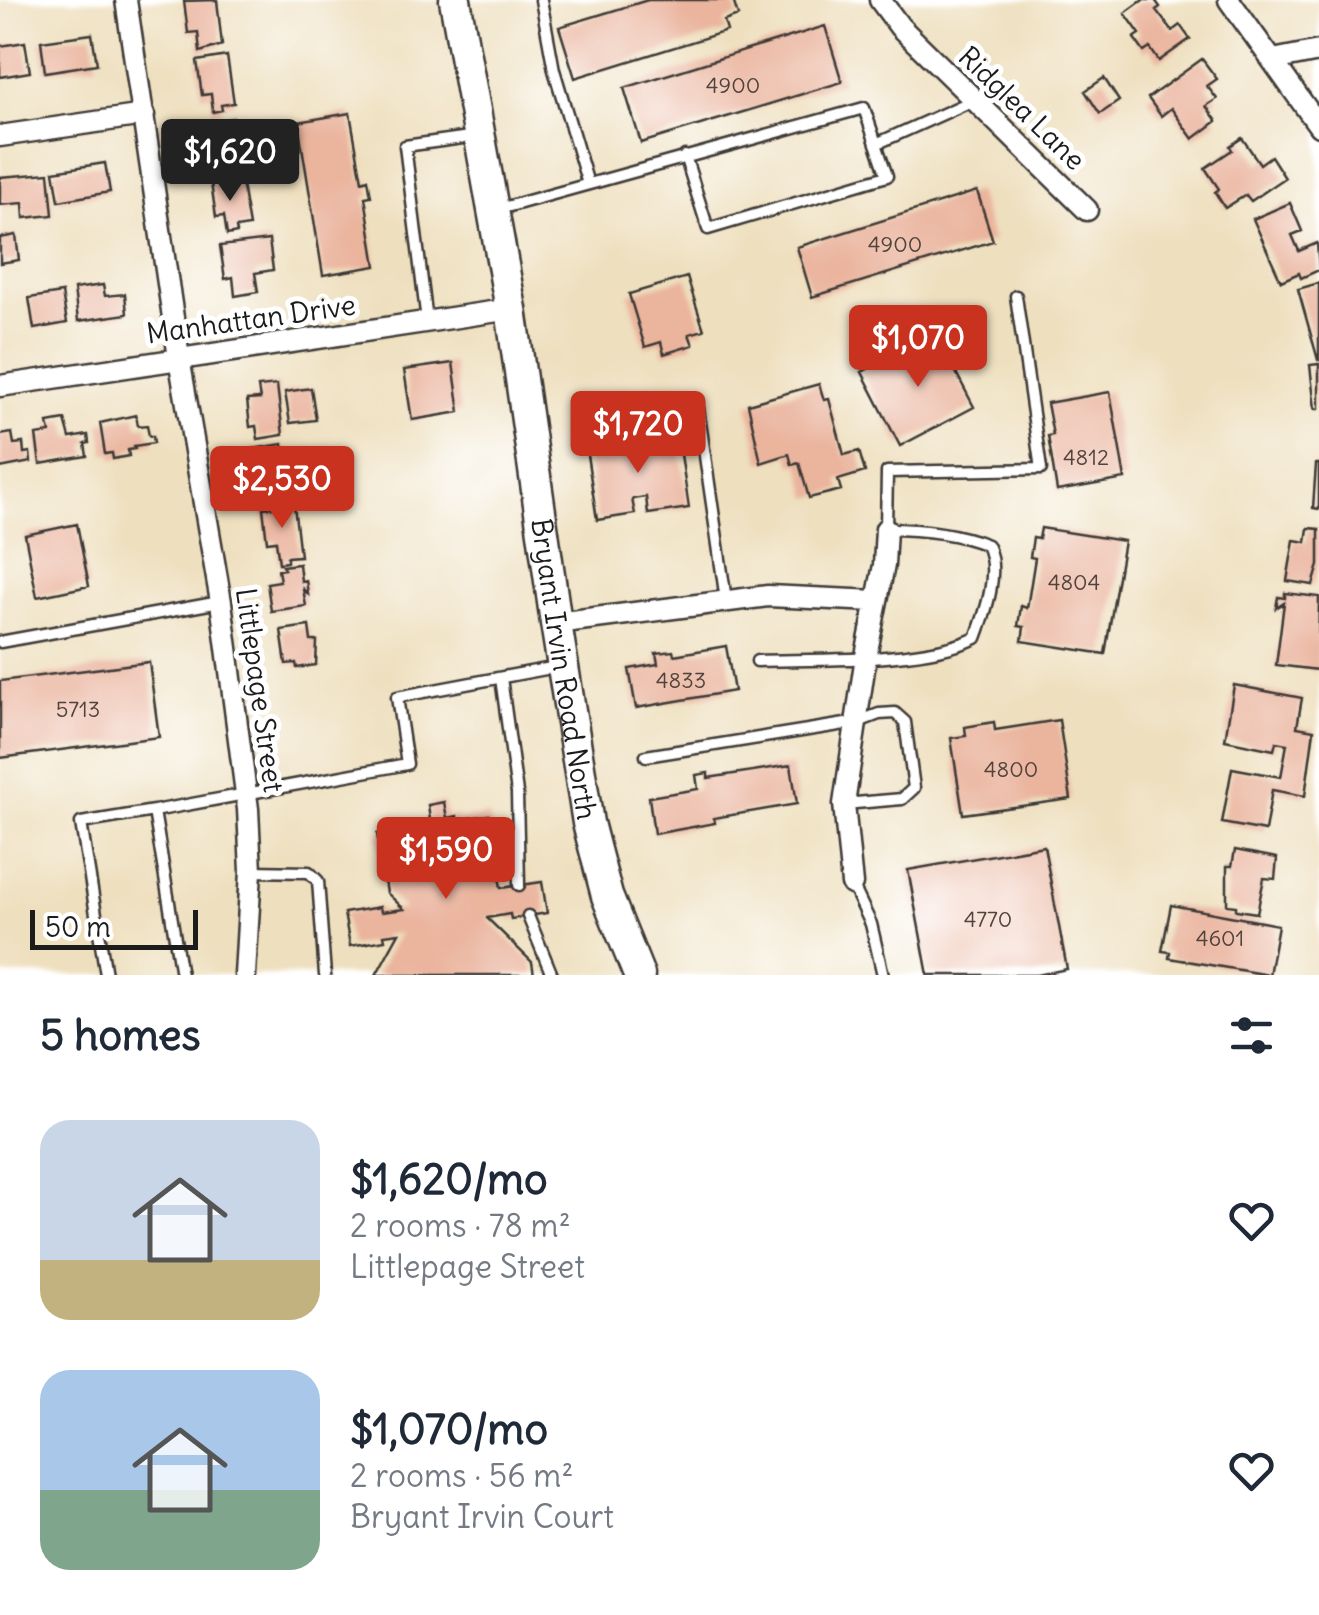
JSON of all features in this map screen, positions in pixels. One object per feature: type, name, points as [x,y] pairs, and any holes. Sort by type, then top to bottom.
[{"type":"main road","name":"Bryant Irvin Road North","points":[[455,0],[511,309],[588,824],[607,896],[639,975]]},
{"type":"street","name":"Littlepage Street","points":[[126,0],[179,358],[221,602],[246,796],[251,871],[245,975]]},
{"type":"street","name":"Ridglea Lane","points":[[880,0],[900,27],[1087,210]]},
{"type":"street","points":[[1229,0],[1319,126]]},
{"type":"street","points":[[1274,60],[1319,50]]},
{"type":"street","points":[[0,136],[144,115]]},
{"type":"street","name":"Manhattan Drive","points":[[0,386],[511,309]]},
{"type":"street","points":[[852,884],[844,804],[884,566],[886,528]]},
{"type":"street","points":[[556,623],[768,596],[876,601]]},
{"type":"lane","points":[[541,0],[554,70],[588,184]]},
{"type":"lane","points":[[876,144],[974,100]]},
{"type":"lane","points":[[493,211],[685,156],[864,108],[887,176],[708,228],[685,156]]},
{"type":"lane","points":[[427,321],[405,146],[480,135]]},
{"type":"lane","points":[[757,662],[958,646],[976,638],[994,559],[987,545],[924,529],[886,528],[887,472],[1041,469],[1016,296]]},
{"type":"lane","points":[[698,408],[726,600]]},
{"type":"lane","points":[[0,642],[221,602]]},
{"type":"lane","points":[[106,975],[81,822],[246,796],[406,764],[397,698],[563,666]]},
{"type":"lane","points":[[501,678],[517,794],[519,886]]},
{"type":"lane","points":[[646,756],[896,713],[904,722],[914,788],[902,798],[844,804]]},
{"type":"lane","points":[[154,811],[181,975]]},
{"type":"lane","points":[[251,871],[309,872],[318,881],[325,975]]},
{"type":"lane","points":[[852,884],[871,924],[883,975]]},
{"type":"lane","points":[[528,916],[552,975]]},
{"type":"building","points":[[217,0],[222,45],[200,52],[198,32],[188,33],[184,1]]},
{"type":"building","points":[[648,0],[733,0],[738,16],[724,21],[727,31],[575,78],[559,27]]},
{"type":"building","points":[[1143,0],[1155,0],[1160,7],[1156,10],[1172,31],[1180,25],[1190,39],[1159,61],[1150,48],[1144,52],[1134,38],[1140,34],[1125,13]]},
{"type":"building","points":[[825,26],[842,82],[641,143],[624,88]]},
{"type":"building","points":[[92,34],[97,64],[45,72],[41,41]]},
{"type":"building","points":[[25,42],[30,72],[0,77],[0,46]]},
{"type":"building","points":[[227,56],[234,103],[221,105],[222,110],[213,112],[211,94],[202,95],[197,61]]},
{"type":"building","points":[[1202,59],[1217,79],[1207,86],[1217,99],[1206,106],[1217,121],[1193,139],[1171,108],[1161,116],[1148,98]]},
{"type":"building","points":[[1104,78],[1119,101],[1100,114],[1085,91]]},
{"type":"building","points":[[350,113],[362,181],[368,179],[371,196],[365,197],[376,266],[323,275],[298,122]]},
{"type":"building","points":[[233,118],[243,167],[215,171],[213,162],[208,162],[204,132],[217,130],[216,121]]},
{"type":"building","points":[[1242,138],[1260,164],[1271,156],[1285,178],[1251,201],[1246,195],[1225,208],[1215,192],[1219,189],[1205,168],[1232,150],[1230,146]]},
{"type":"building","points":[[105,163],[110,192],[59,201],[54,171]]},
{"type":"building","points":[[49,173],[53,215],[24,218],[23,203],[0,205],[0,177]]},
{"type":"building","points":[[241,179],[249,226],[236,228],[237,233],[227,235],[224,216],[216,217],[211,183]]},
{"type":"building","points":[[977,191],[993,241],[812,297],[797,247]]},
{"type":"building","points":[[1290,203],[1302,231],[1292,235],[1299,251],[1317,243],[1319,270],[1281,281],[1253,219]]},
{"type":"building","points":[[16,235],[19,260],[0,263],[0,238]]},
{"type":"building","points":[[269,240],[273,270],[255,273],[258,292],[235,296],[233,277],[225,279],[220,246]]},
{"type":"building","points":[[687,277],[704,330],[689,334],[693,345],[664,354],[661,342],[645,347],[629,294]]},
{"type":"building","points":[[1319,283],[1319,360],[1318,360],[1298,289]]},
{"type":"building","points":[[103,285],[105,296],[125,294],[127,314],[78,321],[74,289]]},
{"type":"building","points":[[62,293],[67,323],[34,329],[29,298]]},
{"type":"building","points":[[936,334],[974,407],[900,446],[862,372]]},
{"type":"building","points":[[453,363],[460,412],[412,420],[404,370]]},
{"type":"building","points":[[1319,364],[1319,409],[1315,409],[1310,365]]},
{"type":"building","points":[[819,384],[824,400],[829,399],[844,455],[859,451],[865,472],[838,480],[841,490],[809,498],[799,463],[792,465],[789,454],[761,463],[748,404]]},
{"type":"building","points":[[277,385],[283,435],[258,439],[256,426],[250,427],[247,400],[260,399],[258,387]]},
{"type":"building","points":[[311,388],[316,420],[290,423],[285,392]]},
{"type":"building","points":[[1110,392],[1125,479],[1057,491],[1047,403]]},
{"type":"building","points":[[136,415],[138,426],[147,425],[154,443],[134,446],[135,449],[128,450],[129,456],[113,459],[112,453],[105,454],[100,423]]},
{"type":"building","points":[[65,420],[70,438],[88,435],[87,456],[40,464],[36,435],[50,433],[48,423]]},
{"type":"building","points":[[12,433],[14,444],[23,443],[24,453],[30,452],[31,462],[0,468],[0,435]]},
{"type":"building","points":[[678,434],[689,508],[648,514],[646,497],[632,499],[635,514],[597,520],[586,448]]},
{"type":"building","points":[[283,444],[294,493],[268,501],[265,482],[257,484],[252,449]]},
{"type":"building","points":[[1319,464],[1319,509],[1313,508]]},
{"type":"building","points":[[294,505],[300,556],[287,557],[287,562],[279,563],[276,541],[267,542],[263,508]]},
{"type":"building","points":[[77,524],[89,586],[37,597],[25,535]]},
{"type":"building","points":[[1041,528],[1124,541],[1105,654],[1022,641],[1024,627],[1018,626],[1021,606],[1027,608],[1035,558],[1030,557],[1033,538],[1039,539]]},
{"type":"building","points":[[1308,528],[1319,529],[1319,565],[1313,585],[1287,581],[1294,540],[1306,542]]},
{"type":"building","points":[[299,564],[301,581],[306,580],[306,606],[271,611],[267,583],[280,581],[278,570],[284,569],[282,566]]},
{"type":"building","points":[[1285,593],[1319,597],[1318,670],[1276,665],[1284,603],[1276,608],[1278,597],[1285,598]]},
{"type":"building","points":[[309,626],[311,641],[317,641],[316,665],[297,668],[296,663],[286,664],[281,630]]},
{"type":"building","points":[[726,646],[734,691],[636,708],[629,669],[658,664],[656,653],[673,651],[674,655]]},
{"type":"building","points":[[149,662],[159,737],[0,758],[0,681]]},
{"type":"building","points":[[1234,685],[1302,698],[1297,727],[1314,730],[1305,796],[1272,790],[1265,831],[1222,823],[1232,768],[1281,777],[1287,744],[1276,742],[1274,750],[1225,740]]},
{"type":"building","points":[[1059,720],[1071,799],[963,814],[951,738],[966,736],[965,727],[994,722],[995,730]]},
{"type":"building","points":[[791,765],[797,804],[714,818],[715,823],[654,834],[649,797],[698,789],[696,775],[708,773],[708,778]]},
{"type":"building","points":[[444,802],[447,818],[489,815],[501,888],[542,882],[547,913],[487,918],[532,962],[534,975],[376,975],[399,933],[384,935],[385,940],[350,946],[344,913],[380,907],[381,912],[404,909],[387,893],[377,834],[416,827],[416,823],[430,820],[428,805]]},
{"type":"building","points":[[1044,846],[1067,969],[1037,975],[928,975],[908,870]]},
{"type":"building","points":[[1235,850],[1277,858],[1275,879],[1264,878],[1257,913],[1227,905],[1227,866],[1232,866]]},
{"type":"building","points":[[1171,905],[1278,925],[1269,975],[1169,958],[1170,952],[1162,951]]}]
